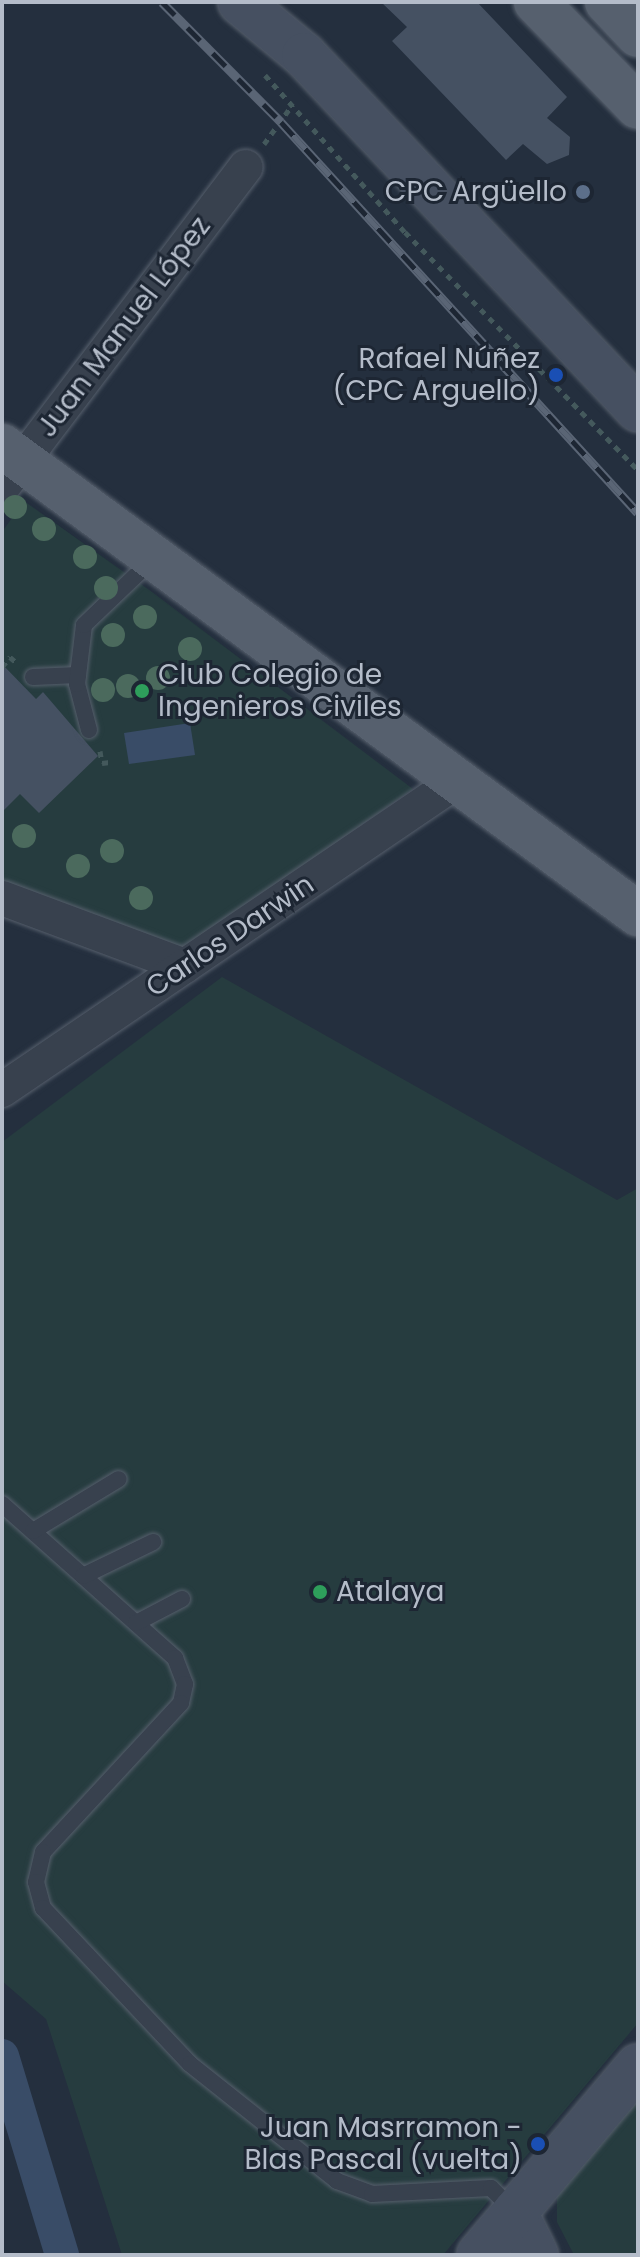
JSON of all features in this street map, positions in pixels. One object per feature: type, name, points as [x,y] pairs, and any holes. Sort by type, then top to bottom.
[{"type":"main road","points":[[240,2],[314,67],[638,409]]},
{"type":"main road","points":[[270,2],[314,67]]},
{"type":"main road","points":[[536,2],[638,107]]},
{"type":"main road","points":[[607,2],[638,35]]},
{"type":"main road","points":[[9,465],[154,558],[638,914]]},
{"type":"main road","points":[[479,2255],[638,2066]]},
{"type":"main road","points":[[515,2212],[536,2255]]},
{"type":"street","name":"Juan Manuel López","points":[[9,465],[246,167]]},
{"type":"street","name":"Carlos Darwin","points":[[2,1090],[457,781]]},
{"type":"street","points":[[2,898],[185,966]]},
{"type":"lane","points":[[89,730],[78,675],[84,625],[131,586],[154,558]]},
{"type":"lane","points":[[33,677],[78,675]]},
{"type":"lane","points":[[33,1531],[119,1479]]},
{"type":"lane","points":[[2,1504],[175,1658],[185,1684],[181,1703],[43,1852],[36,1882],[43,1908],[190,2064],[337,2181],[372,2194],[491,2188],[515,2212]]},
{"type":"lane","points":[[83,1576],[153,1542]]},
{"type":"lane","points":[[136,1623],[182,1599]]},
{"type":"path","points":[[246,167],[291,106],[314,67]]},
{"type":"path","points":[[262,71],[291,106],[638,470]]},
{"type":"green space","name":"Club Colegio de Ingenieros Civiles","points":[[24,501],[152,592],[413,789],[184,949],[2,881],[2,532]]},
{"type":"green space","name":"Atalaya","points":[[222,977],[617,1200],[638,1188],[638,2023],[443,2255],[122,2255],[46,2019],[2,1981],[2,1142]]},
{"type":"green space","points":[[638,2091],[638,2255],[574,2255],[557,2222],[557,2194]]},
{"type":"water","points":[[190,723],[195,755],[129,764],[124,733]]},
{"type":"building","points":[[381,2],[477,2],[567,97],[547,118],[570,137],[569,155],[547,164],[523,144],[506,160],[392,41],[407,27]]},
{"type":"building","points":[[2,664],[36,699],[43,692],[98,756],[39,813],[20,794],[2,812]]},
{"type":"waterway","points":[[2,2056],[62,2255]]},
{"type":"railway","points":[[162,2],[281,122],[638,513]]},
{"type":"place","name":"CPC Argüello","points":[[583,192]]},
{"type":"place","name":"Rafael Núñez (CPC Arguello)","points":[[556,375]]},
{"type":"place","name":"Club Colegio de Ingenieros Civiles","points":[[142,691]]},
{"type":"place","name":"Atalaya","points":[[320,1592]]},
{"type":"place","name":"Juan Masrramon - Blas Pascal (vuelta)","points":[[538,2144]]}]
